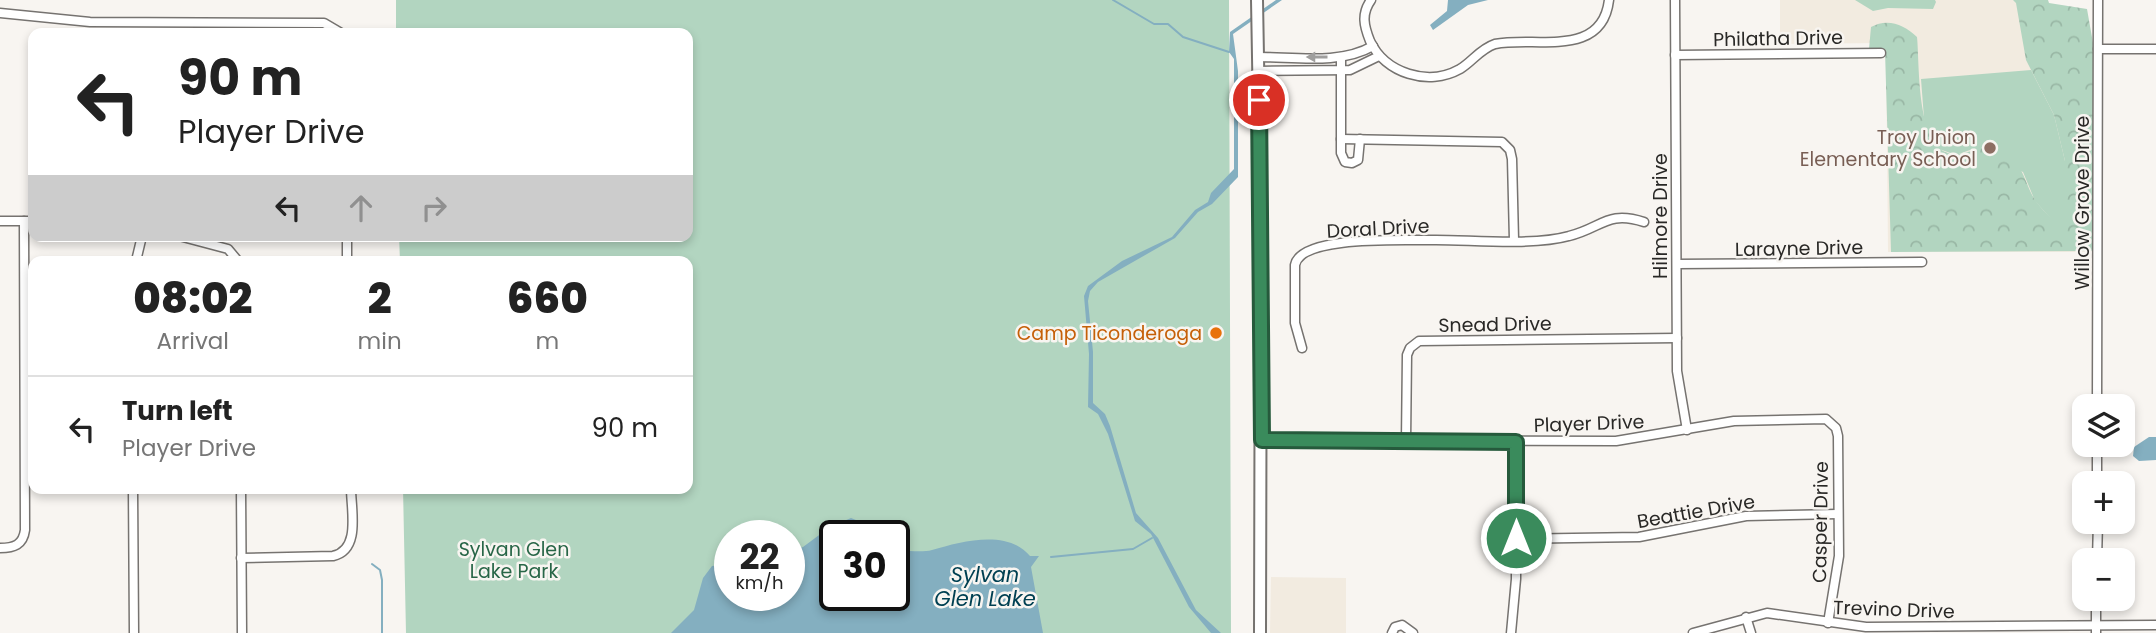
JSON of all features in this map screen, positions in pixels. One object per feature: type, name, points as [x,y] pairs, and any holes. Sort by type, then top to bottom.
[{"type":"main road","points":[[1257,0],[1262,440],[1260,633]]},
{"type":"street","points":[[1371,0],[1365,9],[1364,22],[1373,46],[1379,57],[1389,66],[1406,74],[1450,73],[1495,44],[1568,42],[1586,37],[1605,17],[1609,0]]},
{"type":"street","name":"Hilmore Drive","points":[[1675,0],[1678,386],[1687,430]]},
{"type":"street","name":"Willow Grove Drive","points":[[2097,394],[2098,0]]},
{"type":"street","points":[[0,12],[90,22],[324,23],[334,28]]},
{"type":"street","points":[[1258,57],[1341,57],[1361,53],[1373,46]]},
{"type":"street","points":[[2098,49],[2156,49]]},
{"type":"street","name":"Philatha Drive","points":[[1675,55],[1881,53]]},
{"type":"street","points":[[1341,57],[1341,157],[1345,162],[1358,160],[1360,139]]},
{"type":"street","points":[[1258,71],[1341,71],[1357,69],[1379,57]]},
{"type":"street","points":[[1341,139],[1494,141],[1507,146],[1513,159],[1514,240]]},
{"type":"street","name":"Doral Drive","points":[[1302,348],[1295,323],[1295,261],[1302,253],[1350,242],[1568,237],[1620,216],[1644,222]]},
{"type":"street","points":[[0,221],[28,221]]},
{"type":"street","points":[[199,242],[233,252],[235,256]]},
{"type":"street","name":"Larayne Drive","points":[[1676,264],[1922,262]]},
{"type":"street","points":[[0,548],[17,546],[23,539],[25,530],[28,298]]},
{"type":"street","name":"Snead Drive","points":[[1406,441],[1407,355],[1410,348],[1419,341],[1677,338]]},
{"type":"street","name":"Player Drive","points":[[1262,440],[1631,441],[1744,420],[1822,419],[1831,423]]},
{"type":"street","name":"Casper Drive","points":[[1828,623],[1838,565],[1838,436],[1831,423]]},
{"type":"street","points":[[1511,633],[1516,538],[1516,442]]},
{"type":"street","points":[[133,494],[134,633]]},
{"type":"street","points":[[241,494],[242,633]]},
{"type":"street","points":[[242,558],[333,556],[342,553],[351,540],[351,494]]},
{"type":"street","name":"Beattie Drive","points":[[1516,538],[1639,537],[1746,516],[1838,514]]},
{"type":"street","points":[[2096,611],[2096,629]]},
{"type":"street","name":"Trevino Drive","points":[[1693,633],[1746,617],[1778,614],[1866,627],[2096,629],[2156,625]]},
{"type":"street","points":[[1746,617],[1751,633]]},
{"type":"street","points":[[1392,633],[1402,625],[1413,633]]},
{"type":"shaded area","name":"Troy Union Elementary School","points":[[1780,0],[2029,0],[2093,43],[2094,252],[1888,252],[1886,43],[1780,44]]},
{"type":"shaded area","points":[[1271,577],[1346,578],[1346,633],[1270,633]]},
{"type":"green space","name":"Sylvan Glen Lake Park","points":[[396,0],[1229,0],[1231,633],[406,633],[403,494],[693,494],[693,256],[400,256],[399,242],[693,242],[693,28],[396,28]]},
{"type":"green space","points":[[1855,0],[1936,2],[1933,9],[1888,8],[1873,11]]},
{"type":"green space","points":[[2013,0],[2048,0],[2049,3],[2087,9],[2093,43],[2093,251],[1891,252],[1885,51],[1869,49],[1871,27],[1877,24],[1901,26],[1917,37],[1922,107],[1933,141],[1943,151],[1957,154],[1986,147],[2004,151],[2015,161],[2035,200],[2046,213],[2053,220],[2065,215],[2065,161],[2054,115],[2026,60],[2016,3]]},
{"type":"green space","points":[[2031,70],[2054,115],[2065,161],[2065,216],[2053,221],[2035,201],[2023,172],[1970,150],[1956,155],[1939,149],[1925,131],[1921,79]]},
{"type":"water","points":[[1276,0],[1282,0],[1233,34],[1238,71],[1238,177],[1212,204],[1198,212],[1175,238],[1098,282],[1090,291],[1088,301],[1093,352],[1093,403],[1105,414],[1110,426],[1136,513],[1158,538],[1196,610],[1221,633],[1211,633],[1189,607],[1151,534],[1135,521],[1108,434],[1098,414],[1088,407],[1089,354],[1084,296],[1088,286],[1122,261],[1172,237],[1195,210],[1208,202],[1211,193],[1234,169],[1234,59],[1229,52],[1230,32]]},
{"type":"water","points":[[1448,0],[1488,0],[1468,5],[1433,30],[1430,25],[1447,11]]},
{"type":"water","points":[[2149,437],[2156,437],[2156,460],[2139,461],[2134,457],[2135,446]]},
{"type":"water","name":"Sylvan Glen Lake","points":[[819,535],[819,611],[910,611],[910,551],[928,551],[970,541],[1010,542],[1030,556],[1039,556],[1031,567],[1043,633],[671,633],[694,610],[703,578],[714,566],[714,611],[805,611],[805,546]]},
{"type":"waterway","points":[[1113,0],[1154,24],[1168,24],[1183,37],[1229,52]]},
{"type":"waterway","points":[[1051,557],[1133,549],[1152,538]]},
{"type":"waterway","points":[[372,564],[380,570],[382,580],[382,633]]},
{"type":"place","name":"Troy Union Elementary School","points":[[1990,148]]},
{"type":"place","name":"Camp Ticonderoga","points":[[1216,333]]},
{"type":"route","points":[[1259,100],[1262,440],[1516,442],[1516,538]]}]
